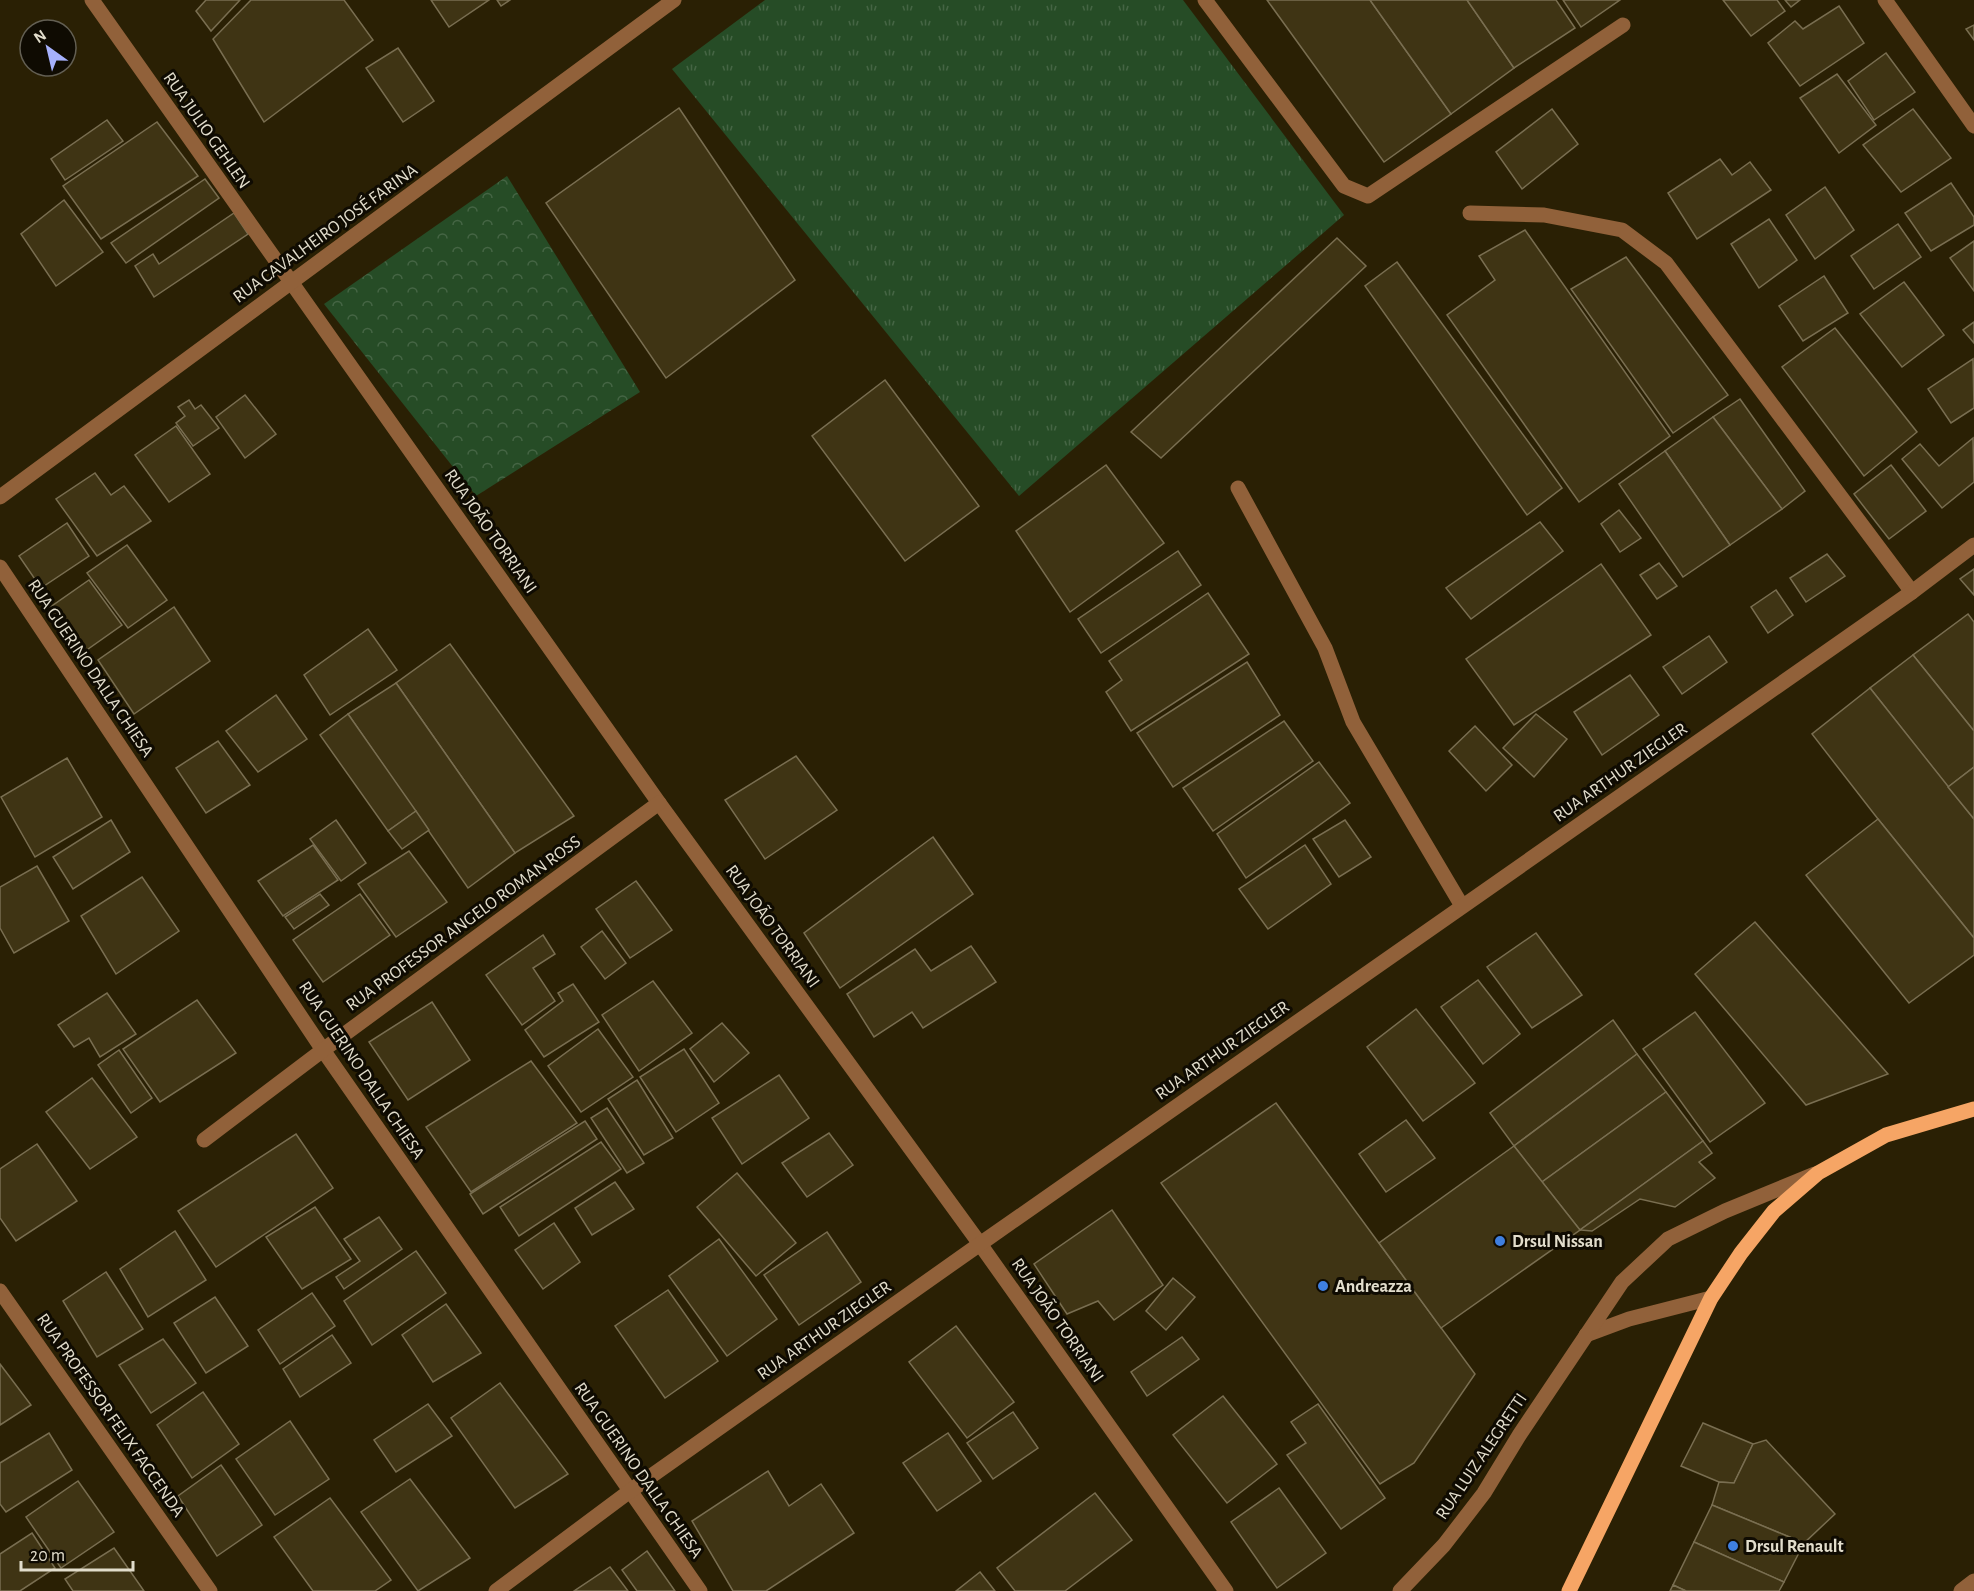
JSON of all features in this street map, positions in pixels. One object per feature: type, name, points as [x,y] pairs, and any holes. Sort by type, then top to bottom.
[{"type":"main road","points":[[1569,1591],[1711,1298],[1741,1253],[1774,1211],[1818,1173],[1886,1135],[1974,1109]]},
{"type":"street","name":"RUA JULIO GEHLEN","points":[[92,0],[291,283]]},
{"type":"street","name":"RUA CAVALHEIRO JOSÉ FARINA","points":[[0,497],[674,0]]},
{"type":"street","points":[[1205,0],[1344,186],[1368,196],[1623,25]]},
{"type":"street","points":[[1885,0],[1974,126]]},
{"type":"street","points":[[1470,213],[1544,215],[1622,230],[1666,264],[1912,592]]},
{"type":"street","name":"RUA JOÃO TORRIANI","points":[[291,283],[659,803],[980,1244],[1226,1591]]},
{"type":"street","points":[[1238,488],[1325,648],[1353,722],[1462,906]]},
{"type":"street","name":"RUA ARTHUR ZIEGLER","points":[[496,1591],[630,1491],[1912,592],[1974,545]]},
{"type":"street","name":"RUA GUERINO DALLA CHIESA","points":[[0,567],[323,1050],[700,1591]]},
{"type":"street","name":"RUA PROFESSOR ANGELO ROMAN ROSS","points":[[204,1140],[659,803]]},
{"type":"street","name":"RUA LUIZ ALEGRETTI","points":[[1400,1591],[1444,1545],[1484,1493],[1520,1434],[1622,1282],[1668,1239],[1725,1211],[1818,1173]]},
{"type":"street","name":"RUA PROFESSOR FELIX FACCENDA","points":[[1,1296],[210,1591]]},
{"type":"street","points":[[1586,1335],[1629,1318],[1711,1298]]},
{"type":"street","points":[[1961,1591],[1974,1581]]},
{"type":"green space","points":[[765,0],[1183,0],[1344,215],[1019,496],[672,69]]},
{"type":"green space","points":[[507,176],[640,392],[476,496],[324,304]]},
{"type":"building","points":[[206,0],[240,0],[211,31],[196,11]]},
{"type":"building","points":[[251,0],[344,0],[373,40],[264,122],[213,39]]},
{"type":"building","points":[[431,0],[489,0],[449,27]]},
{"type":"building","points":[[497,0],[510,0],[501,6]]},
{"type":"building","points":[[1267,0],[1370,0],[1451,114],[1384,162]]},
{"type":"building","points":[[1370,0],[1467,0],[1514,68],[1451,114]]},
{"type":"building","points":[[1467,0],[1556,0],[1575,28],[1514,68]]},
{"type":"building","points":[[1563,0],[1620,0],[1581,27]]},
{"type":"building","points":[[1723,0],[1777,0],[1785,11],[1751,36]]},
{"type":"building","points":[[1785,0],[1800,0],[1791,7]]},
{"type":"building","points":[[1839,6],[1864,43],[1800,86],[1768,43],[1795,21],[1803,29]]},
{"type":"building","points":[[1974,25],[1974,40],[1966,29]]},
{"type":"building","points":[[398,48],[434,101],[403,122],[366,68]]},
{"type":"building","points":[[1886,53],[1915,92],[1874,120],[1848,81]]},
{"type":"building","points":[[1837,74],[1876,125],[1839,153],[1800,98]]},
{"type":"building","points":[[679,108],[795,280],[666,378],[546,203]]},
{"type":"building","points":[[1552,109],[1578,144],[1522,189],[1496,152]]},
{"type":"building","points":[[1913,109],[1951,158],[1901,192],[1863,145]]},
{"type":"building","points":[[107,120],[123,141],[65,180],[51,159]]},
{"type":"building","points":[[157,122],[198,176],[101,239],[63,186]]},
{"type":"building","points":[[1720,159],[1732,175],[1750,162],[1771,190],[1697,239],[1668,193]]},
{"type":"building","points":[[205,179],[219,198],[126,263],[111,243]]},
{"type":"building","points":[[1951,183],[1974,217],[1974,225],[1931,251],[1905,213]]},
{"type":"building","points":[[1825,187],[1854,230],[1815,259],[1786,215]]},
{"type":"building","points":[[64,200],[103,252],[56,286],[21,234]]},
{"type":"building","points":[[234,213],[248,234],[154,297],[135,266],[153,254],[159,264]]},
{"type":"building","points":[[1769,219],[1797,260],[1759,288],[1731,244]]},
{"type":"building","points":[[1898,224],[1921,257],[1874,289],[1851,256]]},
{"type":"building","points":[[1525,230],[1670,436],[1579,502],[1447,315],[1495,280],[1479,256]]},
{"type":"building","points":[[1337,238],[1366,266],[1161,458],[1131,432]]},
{"type":"building","points":[[1974,241],[1974,291],[1950,258]]},
{"type":"building","points":[[1626,257],[1728,395],[1673,433],[1571,289]]},
{"type":"building","points":[[1397,262],[1562,488],[1527,515],[1365,286]]},
{"type":"building","points":[[1824,276],[1848,313],[1803,341],[1779,306]]},
{"type":"building","points":[[1904,282],[1944,335],[1902,367],[1860,314]]},
{"type":"building","points":[[1974,322],[1974,343],[1963,330]]},
{"type":"building","points":[[1835,328],[1917,432],[1864,476],[1782,367]]},
{"type":"building","points":[[1973,359],[1974,408],[1951,423],[1928,389]]},
{"type":"building","points":[[885,380],[979,506],[905,561],[812,436]]},
{"type":"building","points":[[245,395],[276,434],[245,458],[216,417]]},
{"type":"building","points":[[1740,399],[1805,491],[1782,509],[1713,417]]},
{"type":"building","points":[[189,400],[195,409],[201,405],[219,428],[193,446],[176,423],[185,416],[178,407]]},
{"type":"building","points":[[1713,417],[1782,509],[1730,545],[1665,451]]},
{"type":"building","points":[[176,426],[210,474],[169,502],[135,455]]},
{"type":"building","points":[[1973,438],[1974,482],[1942,508],[1902,459],[1920,444],[1939,466]]},
{"type":"building","points":[[1665,451],[1730,545],[1683,577],[1619,484]]},
{"type":"building","points":[[1106,465],[1164,543],[1070,612],[1016,531]]},
{"type":"building","points":[[1891,465],[1926,511],[1889,539],[1854,494]]},
{"type":"building","points":[[95,473],[111,495],[124,486],[151,521],[97,556],[56,499]]},
{"type":"building","points":[[1619,510],[1641,538],[1620,552],[1601,524]]},
{"type":"building","points":[[1540,522],[1563,551],[1471,619],[1446,588]]},
{"type":"building","points":[[67,523],[89,556],[41,588],[19,556]]},
{"type":"building","points":[[127,545],[167,600],[128,628],[87,573]]},
{"type":"building","points":[[1178,551],[1201,585],[1101,653],[1078,619]]},
{"type":"building","points":[[1827,554],[1845,576],[1806,602],[1790,578]]},
{"type":"building","points":[[1659,563],[1677,586],[1657,599],[1640,575]]},
{"type":"building","points":[[1601,564],[1651,635],[1514,725],[1466,659]]},
{"type":"building","points":[[1974,569],[1974,595],[1960,579]]},
{"type":"building","points":[[89,580],[122,625],[81,654],[49,608]]},
{"type":"building","points":[[1776,590],[1793,615],[1768,633],[1751,607]]},
{"type":"building","points":[[1208,593],[1249,654],[1131,731],[1106,692],[1122,680],[1109,661]]},
{"type":"building","points":[[174,607],[210,661],[134,714],[98,660]]},
{"type":"building","points":[[1968,614],[1974,622],[1974,731],[1913,655]]},
{"type":"building","points":[[368,629],[397,670],[330,715],[304,675]]},
{"type":"building","points":[[1709,636],[1727,662],[1682,694],[1663,667]]},
{"type":"building","points":[[450,644],[574,816],[515,853],[396,683]]},
{"type":"building","points":[[1913,655],[1974,731],[1974,767],[1948,787],[1870,688]]},
{"type":"building","points":[[1247,662],[1280,715],[1173,787],[1137,733]]},
{"type":"building","points":[[1630,675],[1659,715],[1602,755],[1574,712]]},
{"type":"building","points":[[396,683],[515,853],[468,888],[348,714]]},
{"type":"building","points":[[1870,688],[1974,819],[1974,938],[1812,734]]},
{"type":"building","points":[[276,695],[307,739],[258,772],[226,731]]},
{"type":"building","points":[[348,714],[416,811],[388,831],[320,735]]},
{"type":"building","points":[[1536,714],[1567,739],[1534,777],[1503,748]]},
{"type":"building","points":[[1284,721],[1313,761],[1213,831],[1183,788]]},
{"type":"building","points":[[1475,726],[1512,765],[1486,791],[1449,751]]},
{"type":"building","points":[[218,741],[250,785],[206,813],[176,768]]},
{"type":"building","points":[[796,756],[837,810],[765,859],[725,800]]},
{"type":"building","points":[[67,758],[102,817],[35,857],[1,797]]},
{"type":"building","points":[[1319,762],[1350,803],[1246,878],[1217,834]]},
{"type":"building","points":[[1974,767],[1974,819],[1948,787]]},
{"type":"building","points":[[416,811],[429,830],[402,849],[388,831]]},
{"type":"building","points":[[1878,819],[1974,938],[1974,955],[1909,1003],[1806,875]]},
{"type":"building","points":[[111,820],[130,852],[73,889],[53,857]]},
{"type":"building","points":[[336,820],[366,863],[341,881],[310,839]]},
{"type":"building","points":[[1345,820],[1371,857],[1339,877],[1313,839]]},
{"type":"building","points":[[933,837],[973,894],[840,988],[804,933]]},
{"type":"building","points":[[313,845],[338,880],[283,916],[258,881]]},
{"type":"building","points":[[1305,845],[1331,884],[1268,929],[1239,889]]},
{"type":"building","points":[[409,851],[447,902],[396,937],[358,884]]},
{"type":"building","points":[[37,866],[69,921],[14,953],[0,928],[0,887]]},
{"type":"building","points":[[142,877],[179,931],[116,974],[81,916]]},
{"type":"building","points":[[636,881],[672,930],[630,958],[596,909]]},
{"type":"building","points":[[320,894],[329,905],[294,929],[285,917]]},
{"type":"building","points":[[360,894],[390,935],[323,982],[293,940]]},
{"type":"building","points":[[1755,922],[1888,1074],[1806,1105],[1695,974]]},
{"type":"building","points":[[602,931],[626,963],[605,979],[581,947]]},
{"type":"building","points":[[1536,933],[1582,995],[1532,1028],[1487,967]]},
{"type":"building","points":[[543,935],[555,954],[533,968],[555,1001],[522,1025],[486,975]]},
{"type":"building","points":[[971,946],[996,982],[923,1028],[912,1012],[874,1037],[847,994],[915,949],[931,971]]},
{"type":"building","points":[[1478,980],[1520,1034],[1483,1064],[1441,1007]]},
{"type":"building","points":[[653,981],[692,1033],[639,1071],[602,1015]]},
{"type":"building","points":[[573,984],[599,1022],[544,1057],[525,1030],[563,1001],[558,993]]},
{"type":"building","points":[[107,993],[136,1034],[100,1057],[89,1038],[74,1047],[58,1025]]},
{"type":"building","points":[[197,1000],[236,1053],[160,1102],[123,1049]]},
{"type":"building","points":[[432,1002],[470,1060],[408,1100],[369,1042]]},
{"type":"building","points":[[1416,1009],[1475,1083],[1423,1121],[1367,1047]]},
{"type":"building","points":[[1695,1012],[1765,1103],[1710,1142],[1643,1049]]},
{"type":"building","points":[[1613,1020],[1637,1054],[1514,1146],[1490,1113]]},
{"type":"building","points":[[722,1023],[749,1053],[714,1082],[690,1049]]},
{"type":"building","points":[[598,1029],[633,1077],[581,1112],[548,1066]]},
{"type":"building","points":[[684,1049],[719,1103],[676,1132],[640,1077]]},
{"type":"building","points":[[119,1050],[152,1098],[131,1113],[98,1065]]},
{"type":"building","points":[[1637,1054],[1666,1092],[1542,1182],[1514,1146]]},
{"type":"building","points":[[531,1061],[577,1123],[471,1192],[426,1127]]},
{"type":"building","points":[[779,1075],[809,1118],[742,1164],[712,1118]]},
{"type":"building","points":[[92,1078],[137,1137],[90,1169],[46,1112]]},
{"type":"building","points":[[637,1080],[673,1138],[644,1155],[608,1099]]},
{"type":"building","points":[[1666,1092],[1703,1141],[1580,1230],[1542,1182]]},
{"type":"building","name":"Andreazza","points":[[1276,1103],[1475,1374],[1414,1463],[1380,1484],[1161,1183]]},
{"type":"building","points":[[607,1108],[644,1163],[627,1173],[591,1118]]},
{"type":"building","points":[[1406,1120],[1435,1158],[1386,1192],[1359,1154]]},
{"type":"building","points":[[585,1121],[597,1139],[483,1214],[470,1194]]},
{"type":"building","points":[[829,1133],[853,1165],[807,1197],[782,1163]]},
{"type":"building","points":[[296,1134],[333,1188],[216,1267],[178,1211]]},
{"type":"building","points":[[1703,1141],[1712,1153],[1699,1162],[1715,1178],[1675,1207],[1640,1199],[1592,1231],[1580,1230]]},
{"type":"building","points":[[601,1142],[621,1169],[519,1236],[500,1207]]},
{"type":"building","points":[[37,1144],[77,1201],[16,1241],[0,1218],[0,1169]]},
{"type":"building","points":[[1514,1146],[1580,1230],[1441,1328],[1379,1243]]},
{"type":"building","points":[[737,1173],[796,1243],[756,1276],[697,1207]]},
{"type":"building","points":[[615,1182],[634,1209],[592,1235],[575,1208]]},
{"type":"building","points":[[315,1207],[351,1259],[302,1289],[266,1237]]},
{"type":"building","points":[[1112,1210],[1163,1285],[1114,1320],[1098,1301],[1067,1314],[1034,1264]]},
{"type":"building","points":[[379,1217],[402,1249],[344,1289],[336,1277],[360,1261],[344,1239]]},
{"type":"building","points":[[554,1223],[580,1262],[543,1289],[515,1250]]},
{"type":"building","points":[[175,1231],[206,1280],[148,1317],[120,1269]]},
{"type":"building","points":[[827,1232],[861,1282],[799,1325],[764,1275]]},
{"type":"building","points":[[719,1239],[777,1319],[727,1356],[669,1276]]},
{"type":"building","points":[[416,1251],[446,1293],[372,1345],[344,1301]]},
{"type":"building","points":[[106,1272],[143,1329],[97,1357],[63,1301]]},
{"type":"building","points":[[1173,1278],[1195,1297],[1166,1330],[1146,1311]]},
{"type":"building","points":[[668,1290],[718,1361],[665,1398],[615,1326]]},
{"type":"building","points":[[312,1293],[335,1326],[280,1364],[258,1330]]},
{"type":"building","points":[[215,1297],[248,1346],[206,1373],[174,1323]]},
{"type":"building","points":[[446,1304],[481,1353],[433,1382],[402,1335]]},
{"type":"building","points":[[956,1326],[1014,1402],[967,1438],[909,1362]]},
{"type":"building","points":[[332,1335],[351,1363],[300,1397],[283,1369]]},
{"type":"building","points":[[1182,1337],[1199,1359],[1147,1396],[1131,1372]]},
{"type":"building","points":[[163,1339],[196,1383],[151,1413],[119,1365]]},
{"type":"building","points":[[0,1364],[31,1405],[0,1425]]},
{"type":"building","points":[[500,1383],[568,1474],[515,1508],[451,1418]]},
{"type":"building","points":[[203,1392],[239,1444],[192,1478],[157,1425]]},
{"type":"building","points":[[1223,1396],[1277,1464],[1227,1503],[1173,1435]]},
{"type":"building","points":[[428,1404],[452,1436],[396,1472],[374,1440]]},
{"type":"building","points":[[1318,1404],[1385,1498],[1341,1529],[1287,1455],[1306,1443],[1291,1422]]},
{"type":"building","points":[[1013,1412],[1038,1448],[993,1479],[967,1443]]},
{"type":"building","points":[[290,1421],[329,1479],[275,1515],[236,1459]]},
{"type":"building","points":[[1703,1423],[1753,1444],[1734,1483],[1719,1482],[1681,1466]]},
{"type":"building","points":[[49,1433],[72,1470],[6,1512],[0,1504],[0,1463]]},
{"type":"building","points":[[948,1433],[981,1481],[937,1511],[903,1463]]},
{"type":"building","points":[[1766,1440],[1835,1514],[1804,1543],[1712,1505],[1719,1482],[1734,1483],[1753,1444]]},
{"type":"building","points":[[221,1465],[262,1525],[217,1556],[178,1496]]},
{"type":"building","points":[[768,1471],[789,1506],[821,1484],[854,1533],[766,1591],[733,1591],[692,1521]]},
{"type":"building","points":[[410,1479],[470,1558],[418,1591],[361,1512]]},
{"type":"building","points":[[78,1481],[114,1532],[61,1568],[26,1517]]},
{"type":"building","points":[[1279,1488],[1326,1553],[1277,1588],[1231,1522]]},
{"type":"building","points":[[1095,1493],[1132,1540],[1065,1591],[1015,1591],[997,1568]]},
{"type":"building","points":[[330,1498],[391,1580],[375,1591],[313,1591],[274,1537]]},
{"type":"building","points":[[1712,1505],[1804,1543],[1784,1582],[1694,1542]]},
{"type":"building","points":[[32,1533],[55,1568],[20,1591],[0,1591],[0,1554]]},
{"type":"building","points":[[1694,1542],[1784,1582],[1779,1591],[1686,1591],[1673,1585]]},
{"type":"building","points":[[114,1548],[144,1591],[73,1591],[65,1579]]},
{"type":"building","points":[[647,1551],[675,1591],[637,1591],[622,1570]]},
{"type":"building","points":[[610,1567],[628,1591],[574,1591]]},
{"type":"building","points":[[980,1572],[995,1591],[956,1591]]},
{"type":"building","points":[[1673,1585],[1686,1591],[1670,1591]]},
{"type":"place","name":"Drsul Nissan","points":[[1500,1241]]},
{"type":"place","name":"Andreazza","points":[[1323,1286]]},
{"type":"place","name":"Drsul Renault","points":[[1733,1546]]}]
